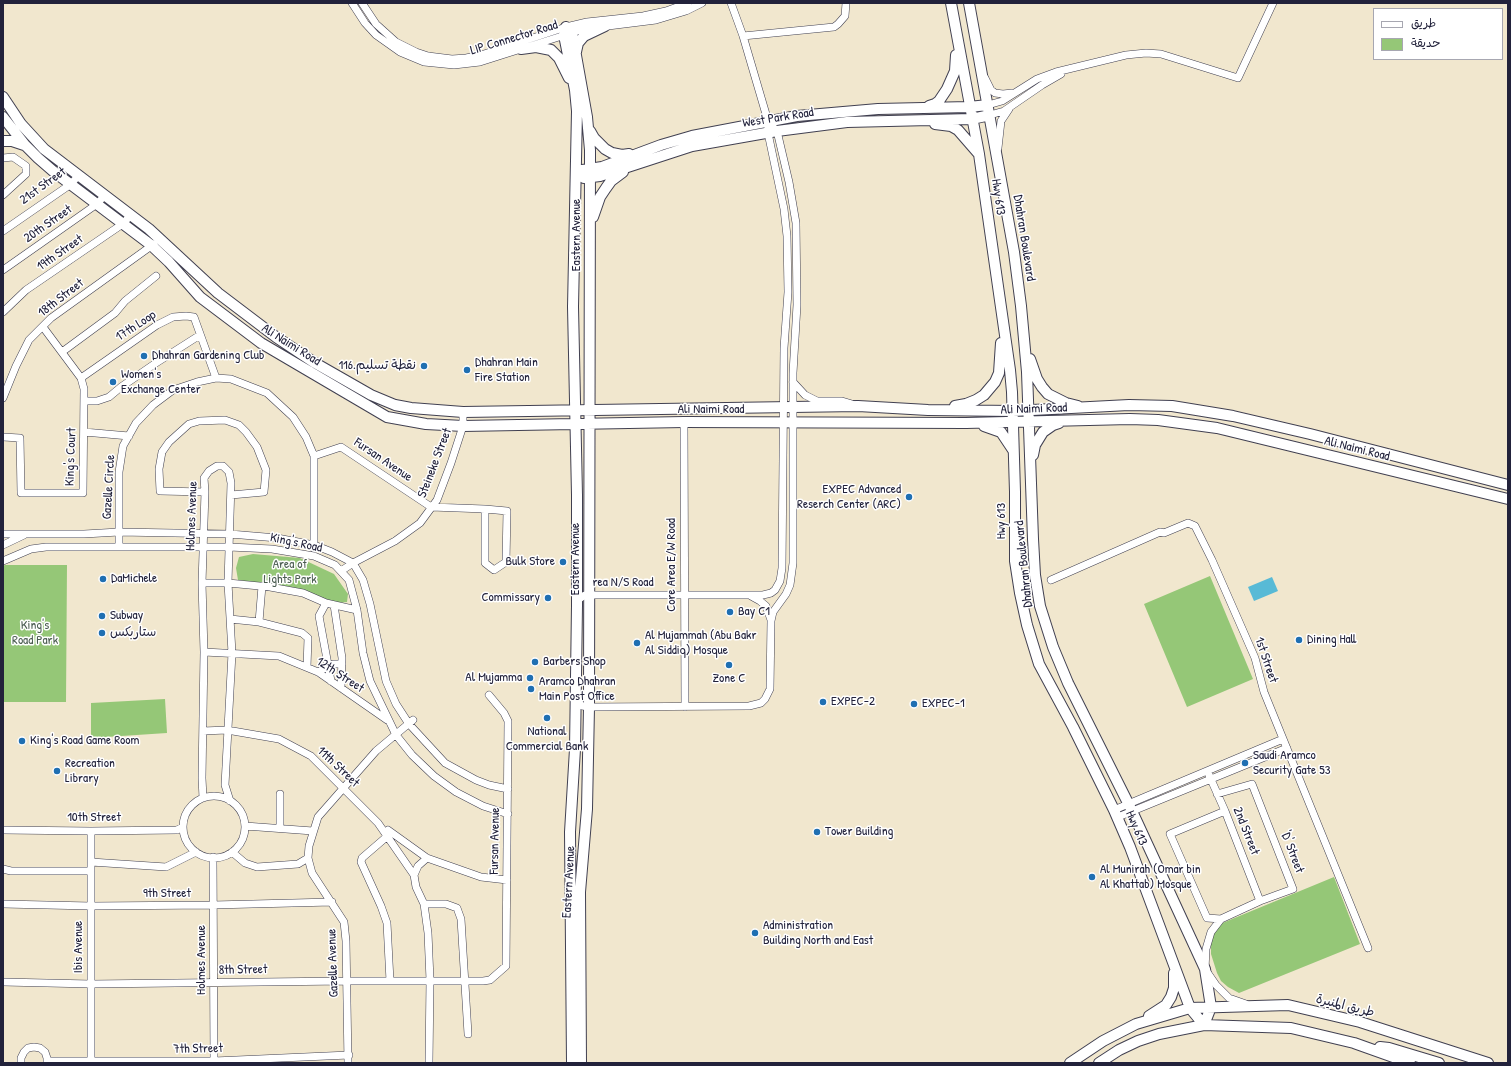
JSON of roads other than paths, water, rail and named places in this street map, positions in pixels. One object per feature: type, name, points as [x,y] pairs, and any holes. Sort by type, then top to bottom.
[{"type":"main road","name":"Hwy 613","points":[[951,3],[969,107],[979,154],[1010,370],[1013,411],[1015,561],[1027,625],[1039,664],[1073,727],[1116,813],[1190,1008],[1204,1024]]},
{"type":"main road","name":"Dhahran Boulevard","points":[[969,3],[1014,252],[1024,339],[1029,411],[1034,560],[1040,606],[1053,647],[1068,683],[1130,807],[1205,969],[1212,1007]]},
{"type":"main road","name":"Eastern Avenue","points":[[576,56],[580,39],[587,33],[605,26]]},
{"type":"main road","name":"Eastern Avenue","points":[[568,31],[576,56],[588,128],[590,174],[587,809],[580,892],[581,1063]]},
{"type":"main road","name":"Eastern Avenue","points":[[568,31],[577,111],[573,307],[575,411],[576,698],[570,840],[572,1063]]},
{"type":"main road","points":[[922,108],[935,104],[939,101],[953,77],[955,71],[957,35]]},
{"type":"main road","name":"Eastern Avenue","points":[[522,49],[536,47],[551,50],[559,58],[575,90]]},
{"type":"main road","points":[[3,97],[6,122]]},
{"type":"main road","name":"West Park Road","points":[[576,174],[600,176],[676,140],[797,116],[844,111],[969,107],[988,105]]},
{"type":"main road","name":"West Park Road","points":[[638,159],[692,146],[828,124],[972,119],[990,115]]},
{"type":"main road","points":[[914,120],[951,126],[958,130],[979,154]]},
{"type":"main road","name":"Ali Naimi Road","points":[[6,122],[24,145],[52,171],[152,245],[200,297],[261,343],[386,417],[426,424],[463,426],[684,422],[1013,423],[1071,420],[1158,420],[1218,428],[1508,499]]},
{"type":"main road","name":"Ali Naimi Road","points":[[6,122],[131,214],[218,293],[276,337],[315,363],[371,395],[395,405],[411,408],[463,412],[858,406],[928,410],[1029,411],[1129,405],[1172,406],[1233,416],[1310,434],[1508,485]]},
{"type":"main road","points":[[588,128],[600,145],[608,151],[638,159]]},
{"type":"main road","points":[[3,141],[12,141],[24,145]]},
{"type":"main road","points":[[590,235],[593,216],[600,197],[619,174],[638,159]]},
{"type":"main road","points":[[928,410],[966,404],[984,395],[990,390],[999,374],[1002,319]]},
{"type":"main road","points":[[1024,339],[1034,371],[1042,387],[1048,394],[1066,403],[1089,408]]},
{"type":"main road","points":[[1030,466],[1035,445],[1043,432],[1053,425],[1071,420]]},
{"type":"main road","points":[[966,423],[989,427],[1001,432],[1014,450]]},
{"type":"main road","points":[[1070,1063],[1103,1042],[1158,1012],[1166,1005],[1174,988],[1174,967]]},
{"type":"main road","name":"طريق المنيرة","points":[[1190,1008],[1288,1005],[1360,1022],[1488,1063]]},
{"type":"main road","points":[[1204,1024],[1212,1007]]},
{"type":"main road","points":[[1136,1024],[1190,1008]]},
{"type":"main road","points":[[1099,1063],[1119,1050],[1138,1041],[1159,1034],[1204,1024],[1291,1028],[1354,1043],[1389,1048],[1439,1063]]},
{"type":"main road","points":[[1354,1043],[1410,1063]]},
{"type":"street","name":"LIP Connector Road","points":[[352,3],[365,23],[376,35],[400,52],[424,62],[440,65],[466,65],[480,62],[522,49],[587,22],[643,16],[666,11],[688,3]]},
{"type":"street","name":"LIP Connector Road","points":[[362,3],[376,24],[396,42],[416,52],[441,58],[466,58],[481,55],[568,31],[656,20],[686,11],[702,3]]},
{"type":"street","points":[[731,3],[768,122],[789,182],[796,223],[797,305],[793,382],[788,407]]},
{"type":"street","points":[[742,36],[834,27],[845,16],[846,3]]},
{"type":"street","points":[[988,105],[1002,101],[1037,79],[1056,72],[1105,59],[1146,53],[1169,56],[1238,78],[1273,3]]},
{"type":"street","points":[[990,115],[1004,111],[1042,85],[1068,70]]},
{"type":"street","points":[[981,71],[991,90],[995,93],[1008,94],[1023,88]]},
{"type":"street","points":[[997,156],[1001,121],[1012,106]]},
{"type":"street","points":[[576,698],[582,706],[588,707],[749,706],[756,705],[765,699],[770,689],[771,620],[773,612],[786,594],[792,574],[788,407],[784,348],[788,292],[787,236],[772,132]]},
{"type":"street","points":[[3,158],[13,157],[26,166],[26,174],[3,195]]},
{"type":"street","name":"21st Street","points":[[3,231],[71,184],[78,176]]},
{"type":"street","name":"20th Street","points":[[3,270],[97,204],[105,195]]},
{"type":"street","name":"19th Street","points":[[3,312],[26,290],[124,223],[131,214]]},
{"type":"street","name":"18th Street","points":[[3,398],[16,366],[29,340],[51,318],[160,239]]},
{"type":"street","points":[[62,352],[116,313],[125,301],[156,276]]},
{"type":"street","name":"17th Loop","points":[[81,378],[157,325],[173,317],[186,316],[194,317],[216,378]]},
{"type":"street","name":"King's Court","points":[[3,437],[20,438],[21,493],[83,493],[84,389],[81,378],[43,327]]},
{"type":"street","points":[[84,401],[97,401],[109,397],[156,363],[200,335]]},
{"type":"street","name":"Gazelle Circle","points":[[119,547],[119,472],[123,446],[136,423],[153,405],[174,390],[197,382],[216,378],[231,379],[267,393],[293,417],[306,437],[314,456],[314,556]]},
{"type":"street","points":[[793,382],[805,395],[817,401],[842,401],[858,406]]},
{"type":"street","name":"Steineke Street","points":[[341,571],[395,541],[420,524],[437,500],[463,426],[463,412]]},
{"type":"street","points":[[205,492],[160,491],[159,469],[162,452],[169,442],[189,424],[199,420],[225,420],[239,425],[246,432],[257,447],[266,470],[264,492],[231,495]]},
{"type":"street","name":"Core Area E/W Road","points":[[684,422],[685,707]]},
{"type":"street","name":"rea N/S Road","points":[[576,605],[582,597],[589,595],[763,595],[771,593],[778,586],[782,568],[788,423]]},
{"type":"street","points":[[84,432],[129,436]]},
{"type":"street","name":"Fursan Avenue","points":[[314,456],[341,447],[431,507]]},
{"type":"street","name":"Holmes Avenue","points":[[203,798],[204,652],[202,583],[205,492],[204,478],[209,471],[217,466],[223,466],[229,472],[231,483],[228,583],[232,653],[225,785],[230,800]]},
{"type":"street","points":[[431,507],[485,509],[507,511],[506,562],[494,570],[485,563],[485,509]]},
{"type":"street","name":"1st Street","points":[[1051,580],[1160,532],[1164,533],[1188,523],[1195,526],[1212,560],[1255,658],[1264,692],[1368,948]]},
{"type":"street","name":"King's Road","points":[[3,534],[84,534],[119,532],[230,534],[277,538],[314,545],[353,563]]},
{"type":"street","name":"King's Road","points":[[3,544],[26,534]]},
{"type":"street","name":"King's Road","points":[[3,561],[31,549],[46,547],[229,547],[272,549],[314,556],[335,566],[349,580],[357,610],[363,653],[370,681],[396,735],[412,755],[434,776],[456,792],[484,806],[508,814]]},
{"type":"street","points":[[353,563],[363,580],[370,604],[386,681],[396,704],[445,763],[488,785],[508,789]]},
{"type":"street","points":[[202,583],[228,583],[262,586],[303,593],[326,603],[357,610]]},
{"type":"street","points":[[259,622],[262,586]]},
{"type":"street","points":[[747,595],[755,597],[766,606],[771,620]]},
{"type":"street","points":[[326,603],[319,616],[330,681]]},
{"type":"street","points":[[334,605],[342,658],[341,688]]},
{"type":"street","points":[[230,619],[259,622],[302,633],[308,638],[307,667]]},
{"type":"street","name":"12th Street","points":[[204,652],[279,656],[318,672],[388,720]]},
{"type":"street","points":[[318,672],[333,664],[342,664]]},
{"type":"street","name":"Fursan Avenue","points":[[483,981],[490,980],[506,966],[508,721],[504,712],[489,695]]},
{"type":"street","name":"Gazelle Avenue","points":[[348,1063],[346,941],[344,922],[312,873],[308,858],[309,846],[318,817],[376,751],[411,722]]},
{"type":"street","name":"11th Street","points":[[203,731],[227,730],[279,739],[311,756],[389,835],[414,875],[416,886],[424,904],[428,933],[430,980],[429,1063]]},
{"type":"street","points":[[1116,813],[1207,770],[1284,739]]},
{"type":"street","points":[[1130,807],[1211,779],[1287,748]]},
{"type":"street","name":"2nd Street","points":[[1207,770],[1225,811],[1260,901]]},
{"type":"street","name":"'D' Street","points":[[1217,794],[1252,784],[1293,889],[1260,901],[1221,919]]},
{"type":"street","points":[[280,794],[280,828]]},
{"type":"street","points":[[219,796],[230,800],[241,813],[245,826],[241,841],[232,852],[224,856],[204,856],[196,852],[187,841],[183,827],[189,808],[203,798],[219,796]]},
{"type":"street","points":[[1221,919],[1207,918],[1170,834],[1225,811]]},
{"type":"street","points":[[245,826],[313,831]]},
{"type":"street","name":"10th Street","points":[[3,830],[177,830],[183,827]]},
{"type":"street","name":"Ibis Avenue","points":[[91,831],[91,1063]]},
{"type":"street","points":[[389,835],[362,858],[362,862],[382,906],[387,923],[390,980]]},
{"type":"street","name":"11th Street","points":[[389,835],[427,858],[481,877],[507,880]]},
{"type":"street","points":[[91,862],[166,866],[196,852]]},
{"type":"street","points":[[232,852],[245,863],[257,866],[298,864],[308,858]]},
{"type":"street","name":"Holmes Avenue","points":[[213,857],[214,1062]]},
{"type":"street","points":[[414,875],[418,866],[427,858]]},
{"type":"street","points":[[3,869],[11,871],[91,871]]},
{"type":"street","name":"9th Street","points":[[3,904],[213,906],[332,902]]},
{"type":"street","points":[[424,904],[446,904],[457,908],[461,920],[466,981],[468,1034]]},
{"type":"street","points":[[1221,919],[1211,932],[1206,949],[1205,969],[1216,985],[1229,998],[1250,1006]]},
{"type":"street","name":"8th Street","points":[[3,982],[91,984],[390,980],[483,981]]},
{"type":"street","points":[[21,1063],[21,1058],[24,1052],[28,1048],[34,1046],[45,1052],[47,1062]]},
{"type":"street","name":"7th Street","points":[[47,1062],[214,1062],[349,1055]]},
{"type":"water","points":[[1272,577],[1278,591],[1254,601],[1248,587]]},
{"type":"place","name":"Dhahran Gardening Club","points":[[144,356]]},
{"type":"place","name":"نقطة تسليم.116","points":[[424,366]]},
{"type":"place","name":"Dhahran Main Fire Station","points":[[467,370]]},
{"type":"place","name":"Women's Exchange Center","points":[[113,382]]},
{"type":"place","name":"EXPEC Advanced Reserch Center (ARC)","points":[[909,497]]},
{"type":"place","name":"Bulk Store","points":[[563,562]]},
{"type":"place","name":"DaMichele","points":[[103,579]]},
{"type":"place","name":"Commissary","points":[[548,598]]},
{"type":"place","name":"Bay C1","points":[[730,612]]},
{"type":"place","name":"Subway","points":[[102,616]]},
{"type":"place","name":"ستاربكس","points":[[102,633]]},
{"type":"place","name":"Dining Hall","points":[[1299,640]]},
{"type":"place","name":"Al Mujammah (Abu Bakr Al Siddiq) Mosque","points":[[637,643]]},
{"type":"place","name":"Barbers Shop","points":[[535,662]]},
{"type":"place","name":"Zone C","points":[[729,665]]},
{"type":"place","name":"Al Mujamma","points":[[530,678]]},
{"type":"place","name":"Aramco Dhahran Main Post Office","points":[[531,689]]},
{"type":"place","name":"EXPEC-2","points":[[823,702]]},
{"type":"place","name":"EXPEC-1","points":[[914,704]]},
{"type":"place","name":"National Commercial Bank","points":[[547,718]]},
{"type":"place","name":"King's Road Game Room","points":[[22,741]]},
{"type":"place","name":"Saudi Aramco Security Gate 53","points":[[1245,763]]},
{"type":"place","name":"Recreation Library","points":[[57,771]]},
{"type":"place","name":"Tower Building","points":[[817,832]]},
{"type":"place","name":"Al Munirah (Omar bin Al Khattab) Mosque","points":[[1092,877]]},
{"type":"place","name":"Administration Building North and East","points":[[755,933]]},
{"type":"park label","name":"Area of Lights Park","points":[[290,572]]},
{"type":"park label","name":"King's Road Park","points":[[35,634]]}]
